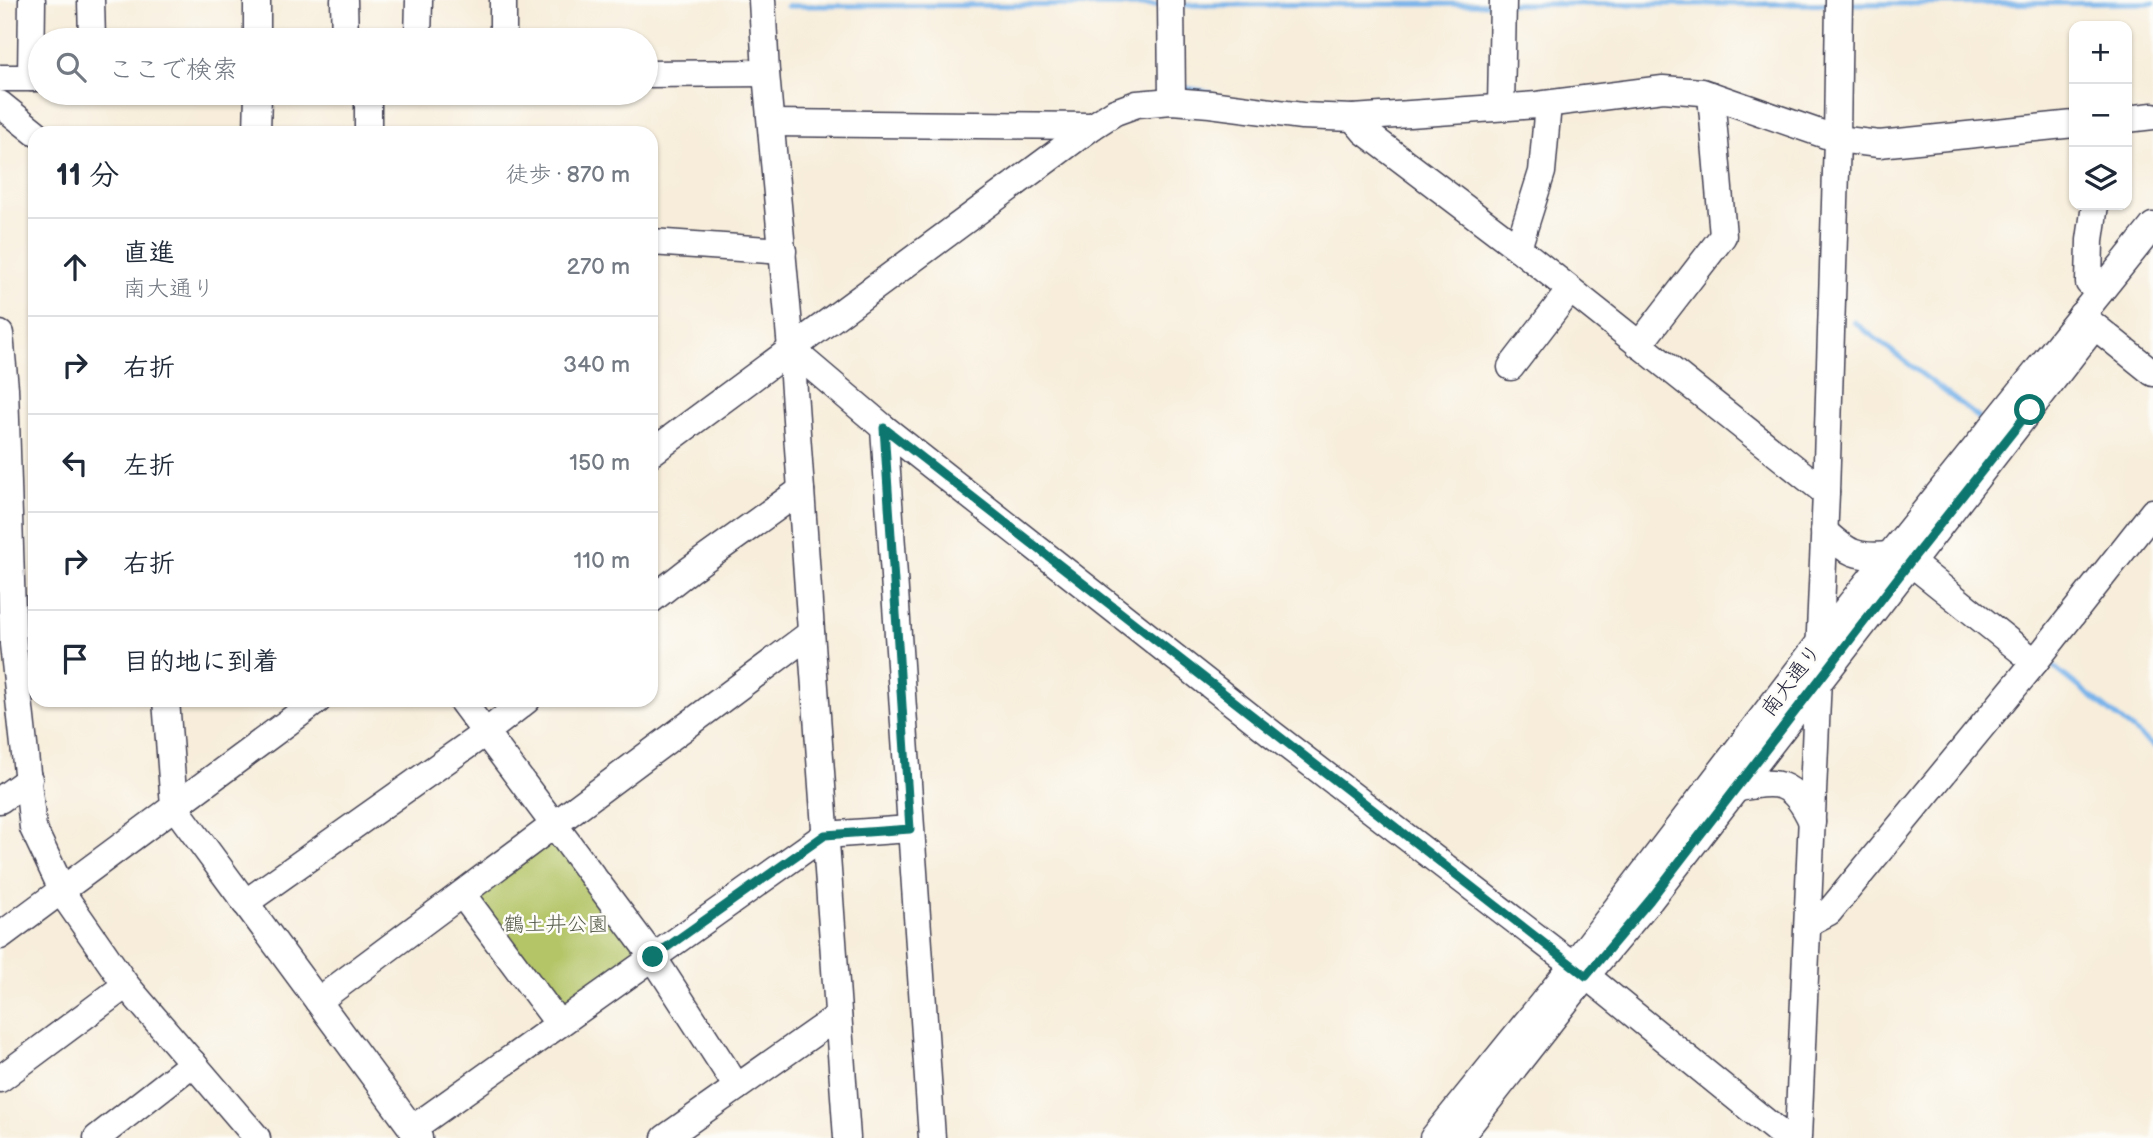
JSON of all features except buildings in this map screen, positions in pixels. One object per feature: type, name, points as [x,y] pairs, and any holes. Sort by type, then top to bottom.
[{"type":"street","points":[[32,0],[33,28]]},
{"type":"street","points":[[92,0],[92,28]]},
{"type":"street","points":[[257,0],[257,28]]},
{"type":"street","points":[[344,0],[345,28]]},
{"type":"street","points":[[418,28],[419,0]]},
{"type":"street","points":[[503,0],[503,28]]},
{"type":"street","points":[[762,0],[791,349],[847,1138]]},
{"type":"street","points":[[1171,8],[1172,101]]},
{"type":"street","points":[[1501,107],[1503,8]]},
{"type":"street","points":[[1798,1138],[1826,493],[1838,139],[1839,8]]},
{"type":"street","points":[[658,74],[766,73]]},
{"type":"street","points":[[0,78],[28,78]]},
{"type":"street","points":[[658,448],[1093,126],[1115,112],[1137,104],[1172,101],[1302,116],[1353,118],[1548,104],[1663,89],[1702,92],[1838,139],[1879,144],[2069,125]]},
{"type":"street","points":[[1639,345],[1723,236],[1711,95]]},
{"type":"street","points":[[0,104],[28,127]]},
{"type":"street","points":[[1518,248],[1542,172],[1548,104]]},
{"type":"street","points":[[257,126],[258,105]]},
{"type":"street","points":[[368,105],[368,126]]},
{"type":"street","points":[[2132,118],[2153,116]]},
{"type":"street","points":[[1353,118],[1365,132],[1518,248],[1826,493]]},
{"type":"street","points":[[771,123],[1093,126]]},
{"type":"street","points":[[2094,210],[2090,240],[2089,283],[2099,293]]},
{"type":"street","name":"南大通り","points":[[2088,321],[2099,293],[2153,226]]},
{"type":"street","points":[[658,242],[783,251]]},
{"type":"street","name":"南大通り","points":[[1433,1138],[1579,971],[1650,900],[1818,681],[1900,559],[2088,321],[2153,255]]},
{"type":"street","points":[[1511,367],[1570,290]]},
{"type":"street","points":[[2088,321],[2153,373]]},
{"type":"street","points":[[0,334],[6,649],[29,779],[33,828],[62,890],[126,985],[257,1138]]},
{"type":"street","points":[[791,349],[884,428],[1579,971],[1786,1138]]},
{"type":"street","points":[[884,428],[932,1138]]},
{"type":"street","points":[[658,595],[801,490]]},
{"type":"street","points":[[1808,923],[1829,912],[2035,662],[2153,512]]},
{"type":"street","points":[[1824,531],[1839,545],[1858,556],[1900,559],[2035,662]]},
{"type":"street","name":"南大通り","points":[[1459,1138],[1819,643],[1900,559]]},
{"type":"street","points":[[318,1001],[811,633]]},
{"type":"street","points":[[167,707],[174,806],[416,1133],[559,1024],[825,835],[910,829]]},
{"type":"street","points":[[0,936],[308,707]]},
{"type":"street","points":[[466,707],[653,957],[737,1087]]},
{"type":"street","points":[[246,903],[518,707]]},
{"type":"street","points":[[0,800],[29,779]]},
{"type":"street","points":[[1735,789],[1757,783],[1774,783],[1791,790],[1803,802],[1812,822]]},
{"type":"street","points":[[462,894],[559,1024]]},
{"type":"street","points":[[0,1079],[126,985]]},
{"type":"street","points":[[665,1138],[838,1016]]},
{"type":"street","points":[[97,1138],[193,1063]]},
{"type":"green space","name":"鶴土井公園","points":[[553,834],[642,953],[558,1014],[470,895]]},
{"type":"waterway","points":[[1847,4],[2153,3]]},
{"type":"waterway","points":[[1178,5],[1494,4]]},
{"type":"waterway","points":[[1511,4],[1830,4]]},
{"type":"waterway","points":[[787,6],[1165,5]]},
{"type":"waterway","points":[[1181,84],[1181,87],[1210,92]]},
{"type":"waterway","points":[[1854,322],[1979,418]]},
{"type":"waterway","points":[[2050,664],[2153,746]]},
{"type":"route","points":[[653,957],[825,835],[910,829],[884,428],[1271,733],[1586,976],[1650,900],[2030,410]]}]
